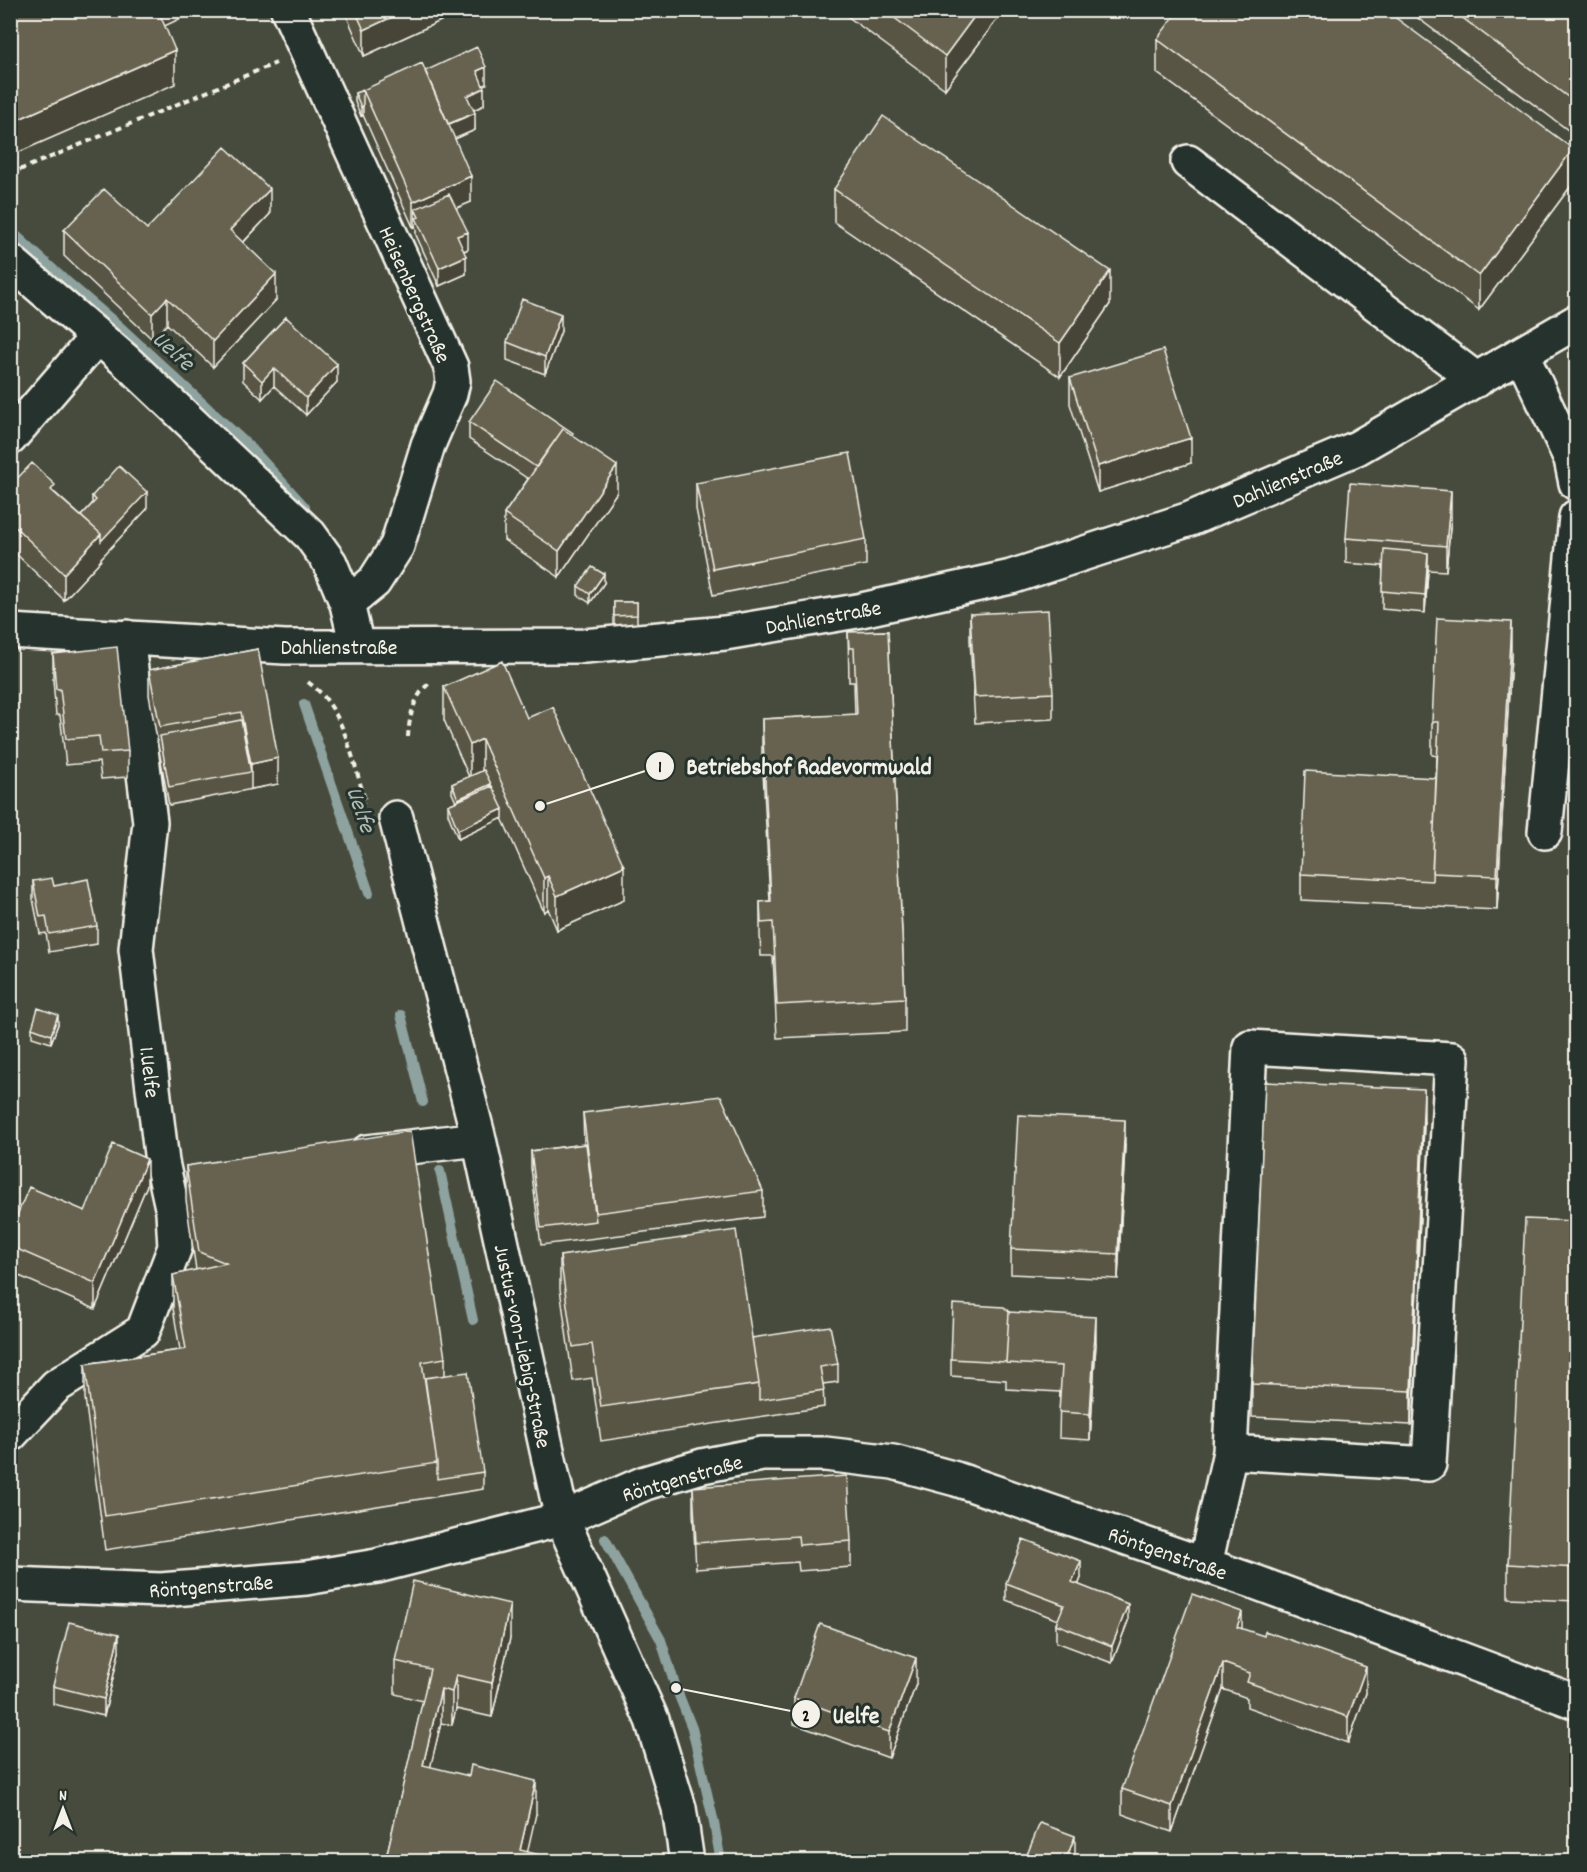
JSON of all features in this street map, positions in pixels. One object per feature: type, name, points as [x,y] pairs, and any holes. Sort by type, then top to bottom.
[{"type":"street","name":"Heisenbergstraße","points":[[288,10],[451,367],[453,381],[450,394],[428,445],[397,546],[374,582],[347,604]]},
{"type":"street","points":[[1188,162],[1477,380]]},
{"type":"street","points":[[10,261],[125,360],[310,535],[330,563],[347,604],[357,646]]},
{"type":"street","name":"Dahlienstraße","points":[[10,631],[285,647],[584,646],[724,633],[857,611],[1011,576],[1190,519],[1357,448],[1576,322]]},
{"type":"street","points":[[10,438],[97,337]]},
{"type":"street","points":[[1522,355],[1571,459],[1576,483]]},
{"type":"street","points":[[1545,832],[1576,517]]},
{"type":"street","name":"1.Uelfe","points":[[10,1435],[56,1386],[143,1331],[175,1247],[173,1212],[165,1176],[136,949],[150,822],[127,637]]},
{"type":"street","name":"Justus-von-Liebig-Straße","points":[[396,818],[479,1139],[562,1519],[652,1720],[679,1808],[687,1862]]},
{"type":"street","points":[[1205,1565],[1230,1452],[1250,1047],[1452,1059],[1429,1464],[1230,1452]]},
{"type":"street","points":[[340,1155],[479,1139]]},
{"type":"street","points":[[165,1176],[200,1172]]},
{"type":"street","name":"Röntgenstraße","points":[[10,1584],[161,1590],[306,1578],[377,1566],[562,1519],[645,1483],[702,1466],[762,1454],[825,1454],[893,1462],[956,1479],[1266,1586],[1576,1702]]},
{"type":"path","points":[[10,174],[306,51]]},
{"type":"path","points":[[408,737],[408,724],[416,701],[428,683],[435,679]]},
{"type":"shaded area","points":[[11,11],[1576,11],[1576,1861],[11,1861]]},
{"type":"building","points":[[10,10],[158,10],[175,50],[10,123]]},
{"type":"building","points":[[355,10],[407,10],[364,30]]},
{"type":"building","points":[[884,10],[979,10],[945,56]]},
{"type":"building","points":[[1179,10],[1385,10],[1573,149],[1479,276],[1157,39]]},
{"type":"building","points":[[1452,10],[1576,10],[1576,103]]},
{"type":"building","points":[[477,47],[486,67],[477,71],[484,88],[467,96],[475,113],[448,124],[425,71]]},
{"type":"building","points":[[422,63],[471,176],[413,202],[363,90]]},
{"type":"building","points":[[363,90],[363,106],[361,107],[355,93]]},
{"type":"building","points":[[883,116],[1110,271],[1060,343],[834,189]]},
{"type":"building","points":[[225,147],[270,189],[230,230],[276,274],[213,341],[167,298],[152,314],[64,230],[104,189],[147,229]]},
{"type":"building","points":[[449,194],[468,232],[457,236],[466,256],[439,268],[416,218],[419,217],[415,209]]},
{"type":"building","points":[[522,299],[561,314],[545,357],[507,342]]},
{"type":"building","points":[[286,317],[337,364],[306,398],[274,368],[262,381],[243,363]]},
{"type":"building","points":[[1163,350],[1191,438],[1098,466],[1070,378]]},
{"type":"building","points":[[497,381],[573,433],[572,435],[563,429],[536,467],[469,422]]},
{"type":"building","points":[[563,429],[617,466],[559,551],[504,514]]},
{"type":"building","points":[[850,453],[866,539],[713,569],[696,483]]},
{"type":"building","points":[[32,463],[55,485],[51,490],[101,534],[64,574],[10,522],[10,486]]},
{"type":"building","points":[[119,466],[147,492],[101,541],[101,534],[81,516],[96,500],[92,496]]},
{"type":"building","points":[[1350,483],[1451,491],[1446,546],[1346,538]]},
{"type":"building","points":[[1384,549],[1428,553],[1425,595],[1382,591]]},
{"type":"building","points":[[592,567],[604,574],[590,594],[578,586]]},
{"type":"building","points":[[614,602],[637,602],[637,615],[614,616]]},
{"type":"building","points":[[1048,610],[1053,693],[975,697],[970,614]]},
{"type":"building","points":[[1437,618],[1511,622],[1497,876],[1432,873],[1439,722],[1432,722]]},
{"type":"building","points":[[888,631],[905,998],[777,1005],[773,922],[761,923],[760,902],[771,901],[762,719],[857,714],[854,648],[849,648],[848,632]]},
{"type":"building","points":[[117,647],[128,751],[101,753],[99,736],[66,739],[60,689],[56,689],[53,654]]},
{"type":"building","points":[[258,649],[278,758],[251,764],[241,712],[160,727],[149,670]]},
{"type":"building","points":[[502,661],[527,718],[553,707],[624,866],[557,896],[548,876],[544,878],[482,739],[470,745],[444,687]]},
{"type":"building","points":[[241,720],[251,772],[169,787],[160,736]]},
{"type":"building","points":[[484,770],[491,784],[458,799],[452,784]]},
{"type":"building","points":[[1305,771],[1436,778],[1432,881],[1301,874]]},
{"type":"building","points":[[492,786],[503,809],[458,830],[448,805]]},
{"type":"building","points":[[52,878],[54,886],[88,879],[97,926],[49,934],[46,916],[40,917],[33,881]]},
{"type":"building","points":[[38,1008],[58,1015],[51,1035],[32,1028]]},
{"type":"building","points":[[1265,1082],[1424,1089],[1411,1391],[1252,1384]]},
{"type":"building","points":[[721,1096],[763,1191],[596,1213],[583,1113]]},
{"type":"building","points":[[1018,1115],[1125,1120],[1118,1254],[1011,1249]]},
{"type":"building","points":[[410,1131],[445,1358],[422,1362],[437,1463],[105,1516],[85,1364],[186,1349],[173,1275],[226,1263],[199,1252],[186,1166]]},
{"type":"building","points":[[113,1144],[147,1159],[95,1283],[10,1246],[10,1232],[29,1187],[85,1211]]},
{"type":"building","points":[[586,1144],[596,1221],[541,1228],[531,1151]]},
{"type":"building","points":[[1525,1219],[1576,1221],[1576,1568],[1508,1564]]},
{"type":"building","points":[[736,1230],[759,1384],[601,1407],[592,1344],[573,1347],[560,1256]]},
{"type":"building","points":[[953,1304],[1004,1307],[1009,1312],[1006,1362],[951,1359]]},
{"type":"building","points":[[1009,1312],[1096,1317],[1090,1414],[1059,1412],[1062,1366],[1006,1363]]},
{"type":"building","points":[[830,1326],[838,1364],[820,1367],[824,1390],[759,1400],[752,1338]]},
{"type":"building","points":[[468,1372],[483,1472],[437,1479],[437,1463],[425,1378]]},
{"type":"building","points":[[847,1476],[851,1541],[799,1545],[798,1536],[696,1543],[693,1487]]},
{"type":"building","points":[[1023,1539],[1081,1561],[1072,1582],[1128,1604],[1112,1646],[1056,1624],[1064,1605],[1006,1583]]},
{"type":"building","points":[[413,1581],[510,1604],[492,1683],[456,1675],[452,1692],[441,1689],[423,1765],[469,1776],[471,1765],[536,1781],[520,1850],[567,1862],[385,1862],[430,1669],[395,1661]]},
{"type":"building","points":[[1192,1594],[1242,1612],[1237,1627],[1264,1636],[1265,1631],[1366,1667],[1348,1717],[1247,1682],[1250,1673],[1223,1663],[1172,1806],[1122,1789]]},
{"type":"building","points":[[69,1622],[119,1634],[104,1699],[53,1686]]},
{"type":"building","points":[[820,1624],[916,1658],[889,1732],[794,1698]]},
{"type":"building","points":[[1040,1823],[1075,1836],[1065,1862],[1024,1862]]},
{"type":"waterway","name":"Uelfe","points":[[10,230],[118,325],[253,450],[305,507]]},
{"type":"waterway","name":"Uelfe","points":[[304,704],[369,893]]},
{"type":"waterway","name":"Uelfe","points":[[401,1015],[423,1102]]},
{"type":"waterway","name":"Uelfe","points":[[440,1171],[473,1320]]},
{"type":"waterway","name":"Uelfe","points":[[605,1539],[661,1640],[676,1688],[692,1728],[721,1862]]},
{"type":"place","name":"Betriebshof Radevormwald","points":[[540,806]]},
{"type":"place","name":"Uelfe","points":[[676,1688]]}]
